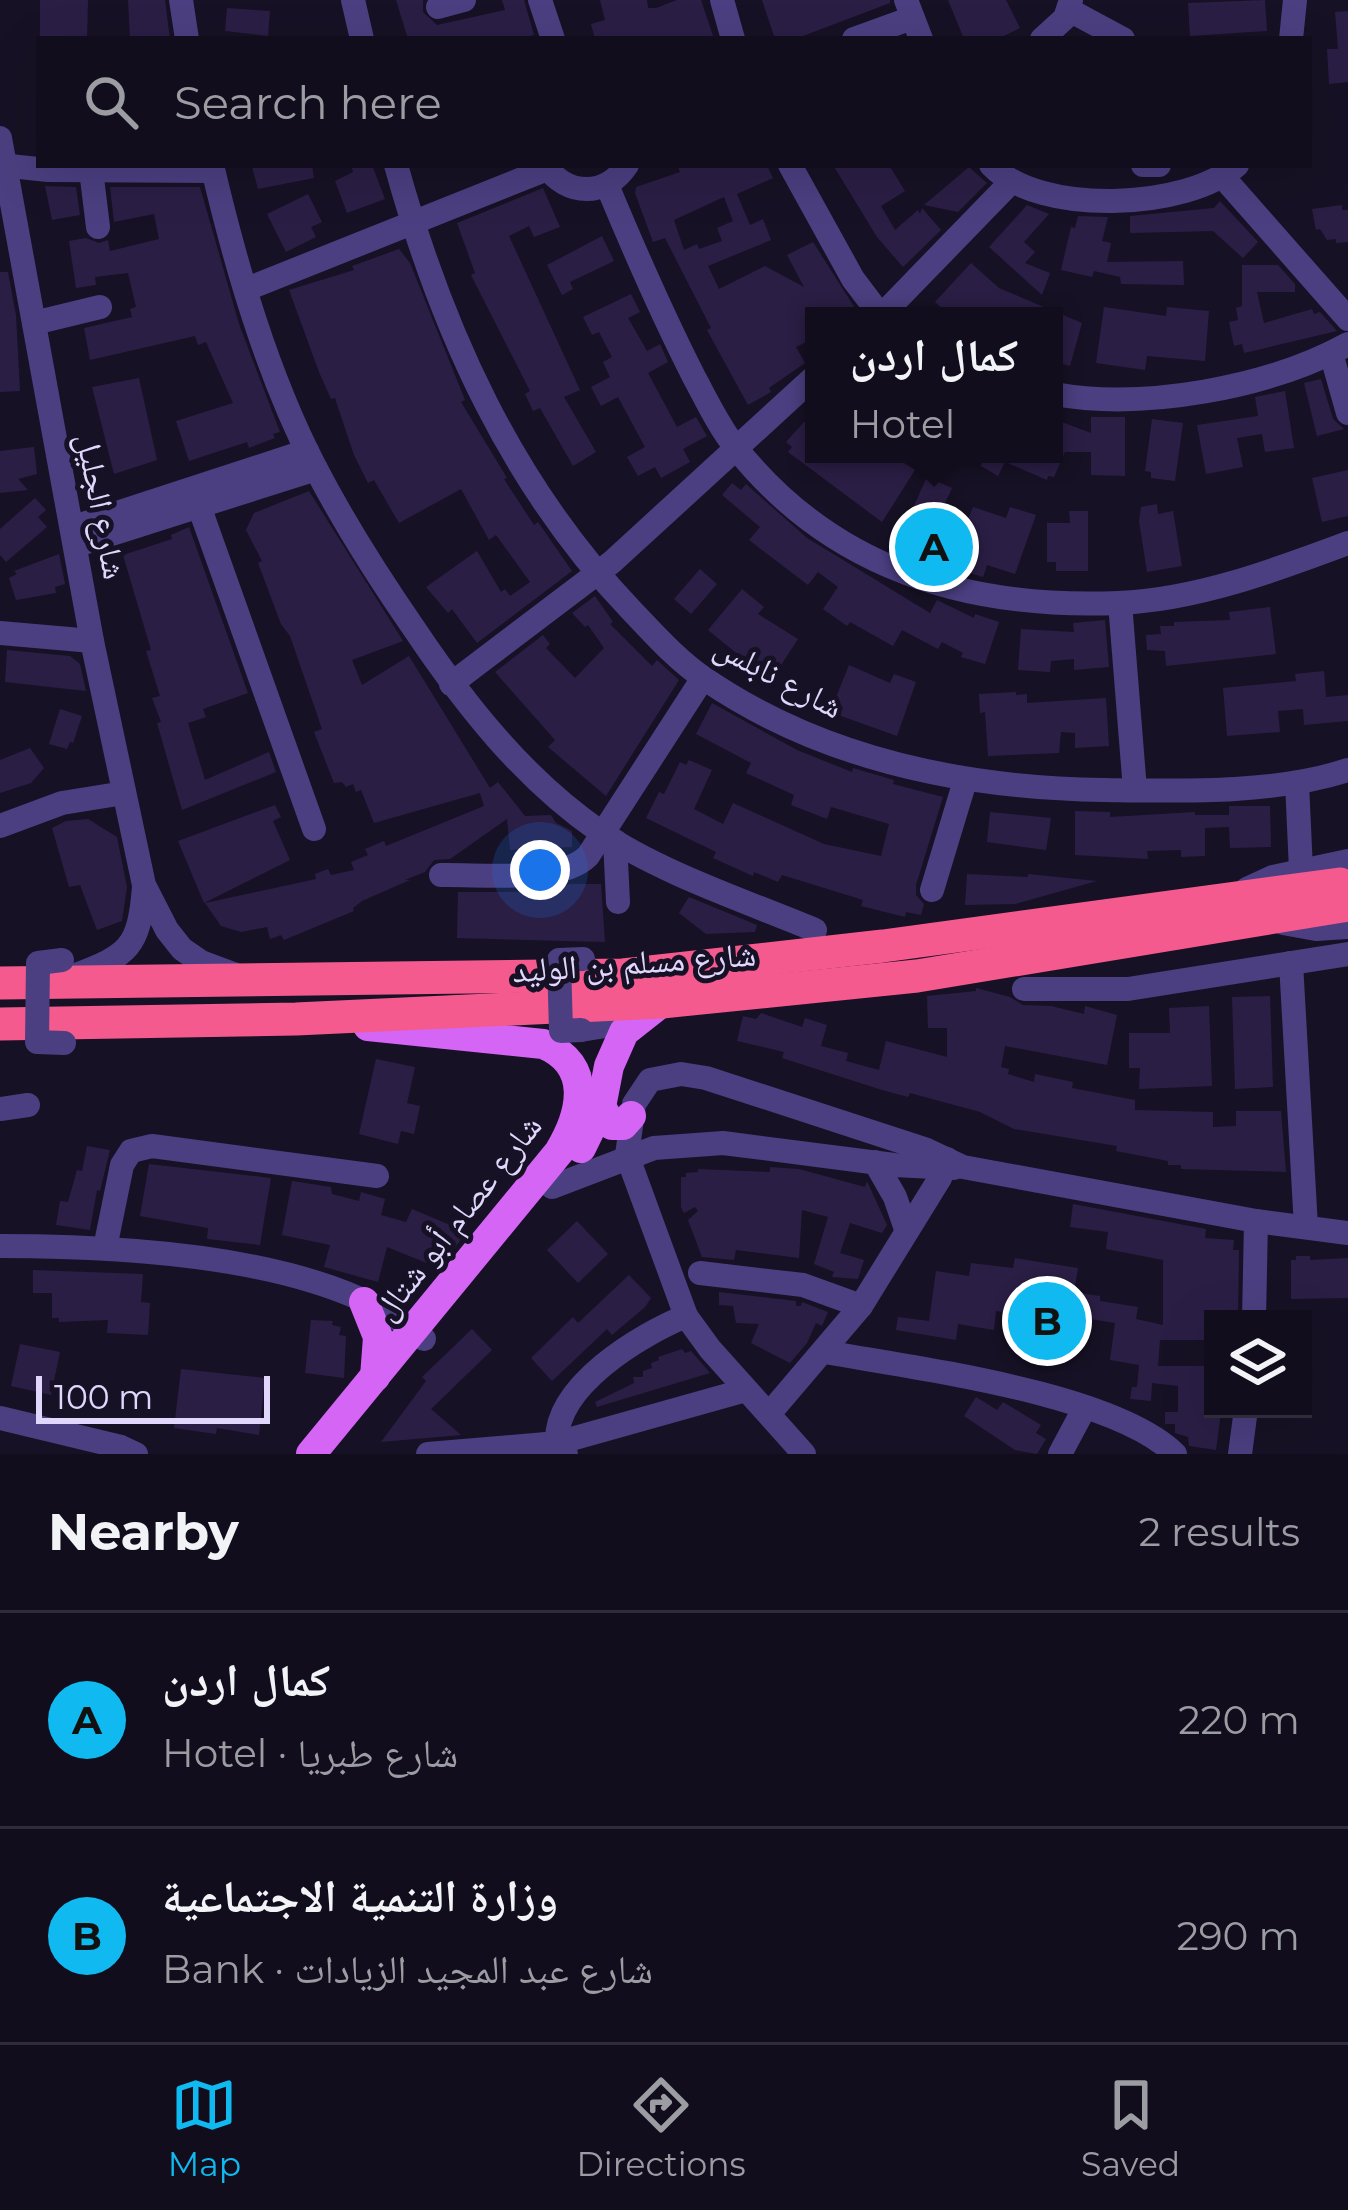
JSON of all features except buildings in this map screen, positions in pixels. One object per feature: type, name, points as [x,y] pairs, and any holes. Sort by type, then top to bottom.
[{"type":"highway","name":"شارع مسلم بن الوليد","points":[[0,983],[62,971],[256,981],[623,975],[1348,883]]},
{"type":"highway","name":"شارع مسلم بن الوليد","points":[[0,1024],[649,1012],[917,976],[1348,905]]},
{"type":"main road","name":"شارع عصام أبو شتال","points":[[311,1454],[616,1112],[614,1051],[649,1012]]},
{"type":"main road","name":"شارع عصام أبو شتال","points":[[296,1019],[543,1044],[563,1055],[578,1076],[578,1109],[559,1152],[419,1334],[339,1454]]},
{"type":"main road","points":[[364,1302],[378,1336],[374,1379]]},
{"type":"street","points":[[181,0],[187,36]]},
{"type":"street","points":[[353,0],[361,36]]},
{"type":"street","points":[[438,7],[464,0]]},
{"type":"street","points":[[540,0],[553,36]]},
{"type":"street","points":[[722,0],[733,36]]},
{"type":"street","points":[[1292,36],[1295,0]]},
{"type":"street","points":[[1046,36],[1060,26],[1070,5],[1118,36]]},
{"type":"street","points":[[863,36],[913,19]]},
{"type":"street","name":"شارع الجليل","points":[[0,138],[1,165],[76,536],[92,641],[144,885],[182,949],[201,962],[256,981]]},
{"type":"street","points":[[1,165],[36,167]]},
{"type":"street","points":[[55,168],[213,168],[247,289],[312,460],[387,590],[451,684],[556,798],[609,837],[814,930]]},
{"type":"street","name":"شارع نابلس","points":[[397,168],[433,285],[521,472],[596,574],[703,678],[807,734],[964,781],[1135,790],[1298,783],[1348,770]]},
{"type":"street","points":[[247,289],[544,168]]},
{"type":"street","points":[[547,168],[574,189],[607,185],[624,168]]},
{"type":"street","points":[[792,168],[853,279],[874,307]]},
{"type":"street","points":[[995,168],[1011,182],[1055,195],[1140,200],[1199,189],[1230,171],[1348,320]]},
{"type":"street","points":[[91,170],[98,226]]},
{"type":"street","points":[[890,307],[1011,182]]},
{"type":"street","points":[[607,185],[662,313],[736,449],[803,513],[839,540],[896,570],[963,593],[1120,603],[1211,587],[1348,543]]},
{"type":"street","points":[[34,323],[100,307]]},
{"type":"street","points":[[1063,395],[1102,399],[1191,393],[1283,370],[1339,349],[1348,413]]},
{"type":"street","points":[[451,684],[596,574],[805,385]]},
{"type":"street","points":[[76,536],[199,506],[312,460]]},
{"type":"street","points":[[76,536],[312,460]]},
{"type":"street","points":[[199,506],[314,829]]},
{"type":"street","points":[[1120,603],[1135,790]]},
{"type":"street","points":[[0,633],[92,641]]},
{"type":"street","points":[[441,874],[567,870],[588,856],[609,837],[703,678]]},
{"type":"street","points":[[932,890],[964,781]]},
{"type":"street","points":[[1298,783],[1301,870]]},
{"type":"street","points":[[0,826],[62,803],[124,794]]},
{"type":"street","points":[[609,837],[618,902]]},
{"type":"street","name":"شارع مسلم بن الوليد","points":[[1222,902],[1274,877],[1348,861]]},
{"type":"street","name":"شارع الجليل","points":[[62,971],[101,966],[134,942],[144,885]]},
{"type":"street","name":"شارع مسلم بن الوليد","points":[[1269,920],[1316,929],[1348,927]]},
{"type":"street","points":[[1024,989],[1128,989],[1348,954]]},
{"type":"street","points":[[583,959],[559,960],[562,1031],[649,1012]]},
{"type":"street","points":[[1291,963],[1306,1227]]},
{"type":"street","points":[[62,971],[38,964],[37,1042],[64,1043]]},
{"type":"street","points":[[804,1454],[686,1316],[627,1156],[616,1112],[650,1080],[681,1074],[706,1078],[951,1165]]},
{"type":"street","points":[[0,1109],[28,1105]]},
{"type":"street","points":[[552,1187],[654,1148],[723,1143],[875,1162],[951,1165],[1256,1221],[1348,1233]]},
{"type":"street","points":[[105,1248],[122,1165],[136,1148],[174,1148],[377,1176]]},
{"type":"street","points":[[875,1162],[906,1229]]},
{"type":"street","points":[[769,1414],[861,1306],[951,1165]]},
{"type":"street","points":[[889,1264],[906,1252],[951,1165]]},
{"type":"street","points":[[1254,1310],[1256,1221]]},
{"type":"street","points":[[0,1246],[105,1248],[261,1269],[364,1302],[419,1334]]},
{"type":"street","points":[[700,1273],[803,1285],[861,1306]]},
{"type":"street","points":[[561,1448],[560,1416],[576,1393],[628,1347],[686,1316]]},
{"type":"street","points":[[825,1352],[963,1377],[1084,1409],[1140,1427],[1175,1454]]},
{"type":"street","points":[[428,1454],[561,1448],[746,1390]]},
{"type":"street","points":[[1060,1454],[1084,1409]]},
{"type":"street","points":[[0,1418],[136,1454]]},
{"type":"street","points":[[1247,1418],[1250,1453]]},
{"type":"street","points":[[1250,1453],[1256,1418]]},
{"type":"place","name":"كمال اردن","points":[[934,547]]},
{"type":"place","name":"وزارة التنمية الاجتماعية","points":[[1047,1321]]}]
